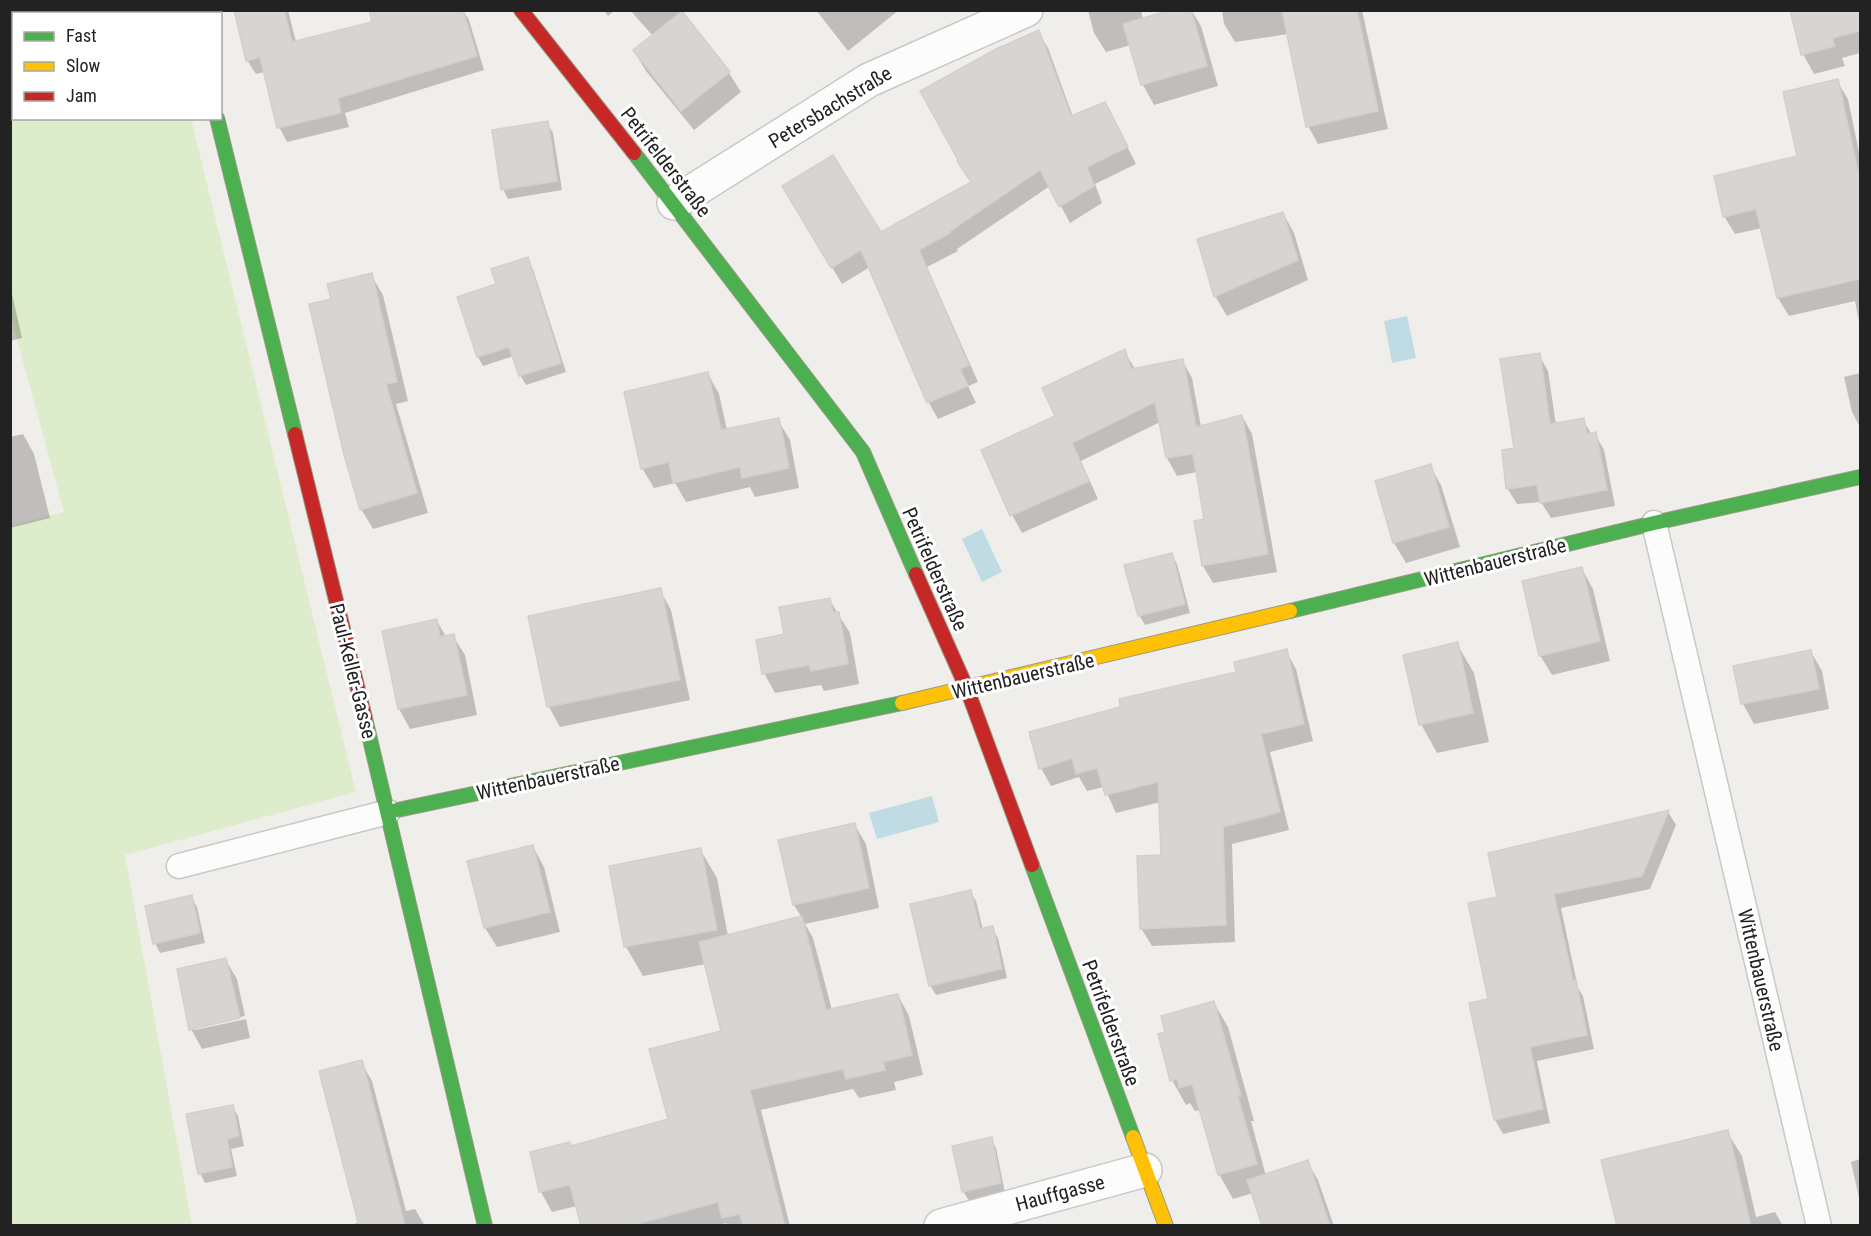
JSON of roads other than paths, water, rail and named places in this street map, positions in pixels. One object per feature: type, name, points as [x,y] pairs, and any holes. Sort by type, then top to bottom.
[{"type":"street","name":"Petrifelderstraße","points":[[521,10],[674,203],[863,452],[967,689],[1166,1226]]},
{"type":"street","name":"Petersbachstraße","points":[[674,203],[869,80],[1026,10]]},
{"type":"street","name":"Paul-Keller-Gasse","points":[[217,120],[388,812],[485,1226]]},
{"type":"street","name":"Wittenbauerstraße","points":[[388,812],[967,689],[1654,524],[1860,477]]},
{"type":"street","name":"Hauffgasse","points":[[941,1226],[1145,1170]]},
{"type":"lane","name":"Wittenbauerstraße","points":[[1654,524],[1819,1226]]},
{"type":"lane","points":[[179,866],[388,812]]},
{"type":"water","points":[[1407,316],[1416,358],[1392,363],[1384,321]]},
{"type":"water","points":[[982,529],[1002,572],[982,582],[962,539]]},
{"type":"water","points":[[932,796],[939,822],[877,839],[869,813]]}]
